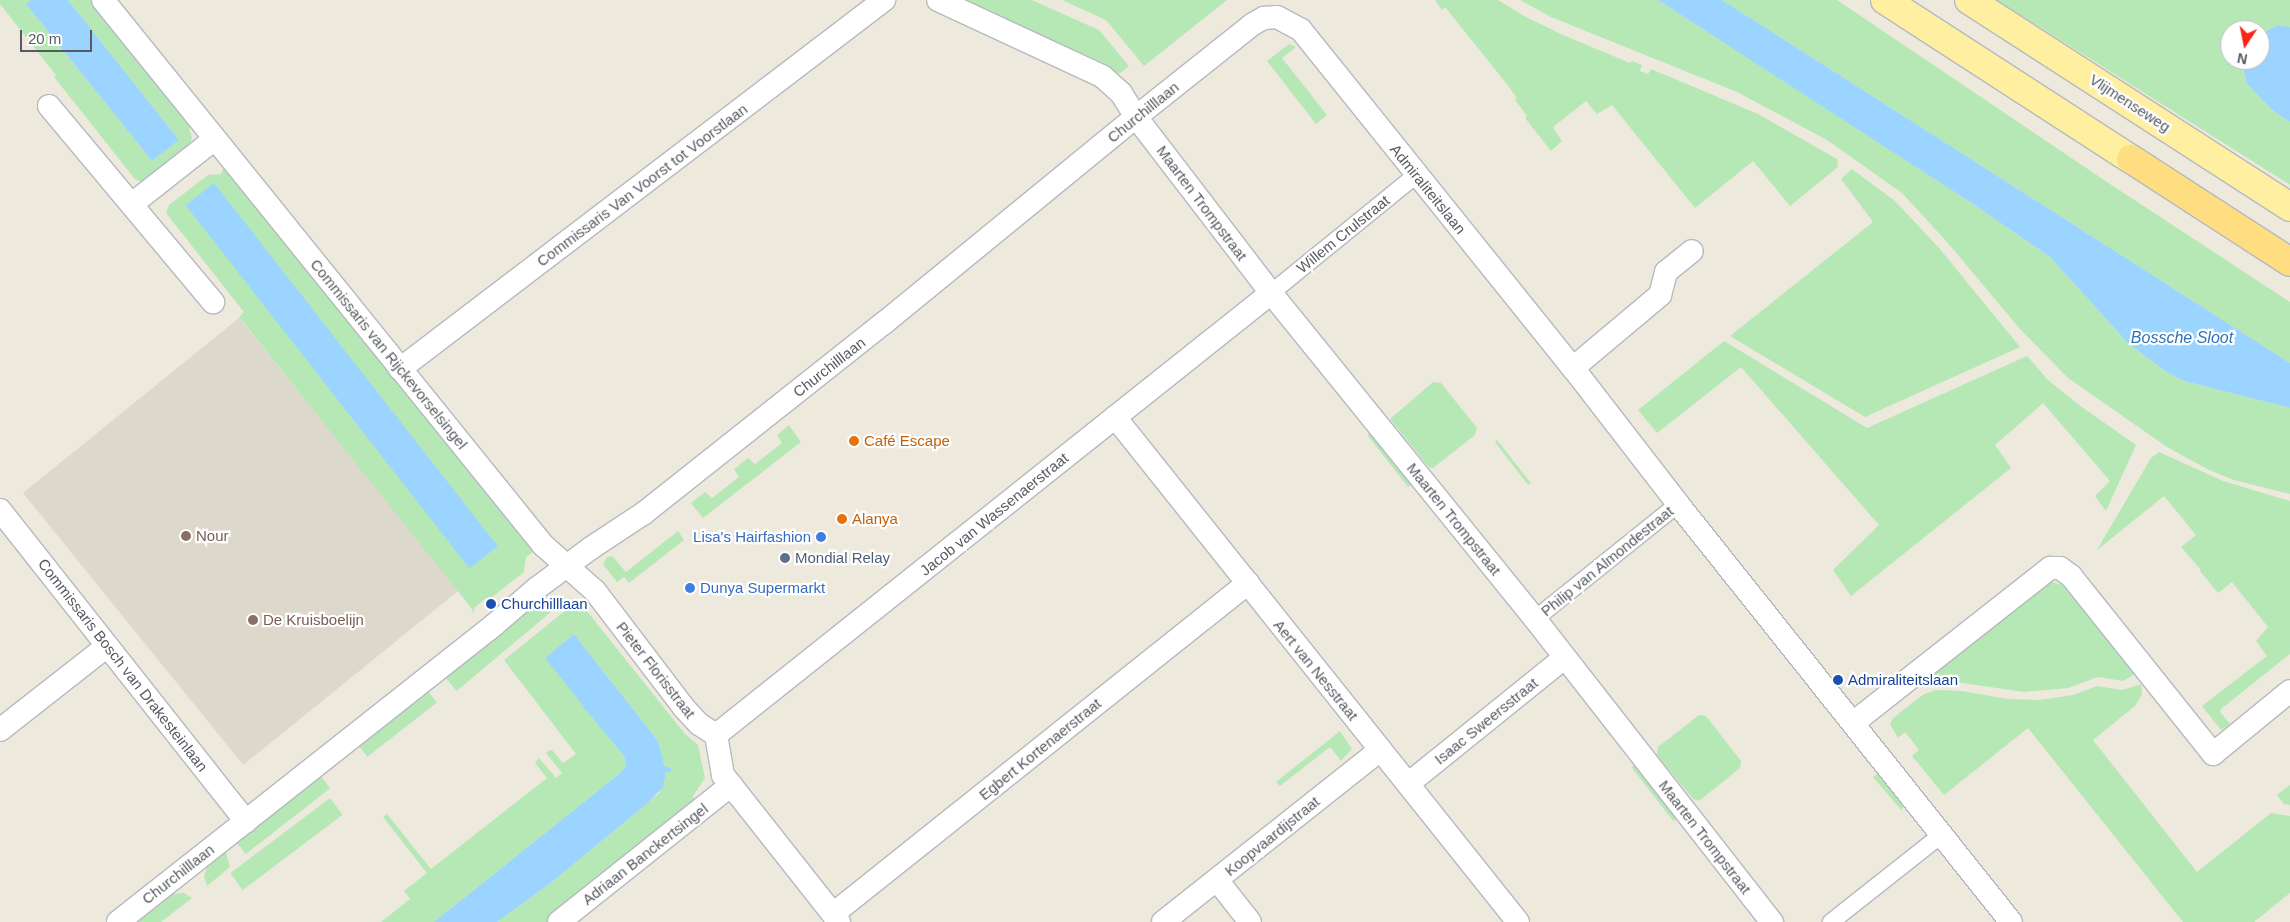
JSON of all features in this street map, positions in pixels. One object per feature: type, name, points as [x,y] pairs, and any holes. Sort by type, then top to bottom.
[{"type":"highway","points":[[2131,159],[2290,262]]},
{"type":"main road","points":[[1885,0],[2131,159]]},
{"type":"main road","name":"Vlijmenseweg","points":[[1969,0],[2290,207]]},
{"type":"street","name":"Commissaris van Rijckevorselsingel","points":[[103,0],[543,545],[566,566]]},
{"type":"street","name":"Commissaris Van Voorst tot Voorstlaan","points":[[400,369],[884,0]]},
{"type":"street","name":"Maarten Trompstraat","points":[[938,0],[1102,76],[1121,93],[1136,117],[1271,293],[1535,619],[1772,922]]},
{"type":"street","name":"Churchilllaan","points":[[118,922],[566,566],[678,487],[1253,24],[1264,18],[1277,17]]},
{"type":"street","name":"Admiraliteitslaan","points":[[1277,17],[1300,30],[1573,368],[1678,504],[2011,922]]},
{"type":"street","points":[[49,106],[213,302]]},
{"type":"street","points":[[132,204],[215,139]]},
{"type":"street","name":"Willem Crulstraat","points":[[1271,293],[1416,175]]},
{"type":"street","points":[[1573,368],[1660,295],[1666,272],[1692,251]]},
{"type":"street","name":"Jacob van Wassenaerstraat","points":[[716,735],[1271,293]]},
{"type":"street","name":"Aert van Nesstraat","points":[[1115,417],[1518,922]]},
{"type":"street","name":"Philip van Almondestraat","points":[[1535,619],[1678,504]]},
{"type":"street","name":"Commissaris Bosch van Drakesteinlaan","points":[[0,510],[246,821]]},
{"type":"street","name":"Pieter Florisstraat","points":[[566,566],[595,591],[684,708],[699,724],[716,735]]},
{"type":"street","points":[[1853,723],[2050,568],[2060,568],[2072,576],[2213,754],[2290,691]]},
{"type":"street","name":"Egbert Kortenaerstraat","points":[[836,918],[1248,583]]},
{"type":"street","points":[[0,730],[107,646]]},
{"type":"street","name":"Isaac Sweersstraat","points":[[1408,784],[1564,658]]},
{"type":"street","points":[[716,735],[723,775],[836,918]]},
{"type":"street","name":"Koopvaardijstraat","points":[[1163,922],[1380,750]]},
{"type":"street","name":"Adriaan Banckertsingel","points":[[567,920],[731,785]]},
{"type":"street","points":[[1831,922],[1941,835]]},
{"type":"street","points":[[1217,880],[1250,922]]},
{"type":"shaded area","points":[[239,318],[459,590],[243,765],[23,493]]},
{"type":"green space","points":[[0,0],[31,0],[26,4],[152,161],[179,140],[68,0],[94,0],[193,125],[189,128],[192,138],[190,145],[149,180],[142,182],[135,179],[54,77],[56,75],[0,4]]},
{"type":"green space","points":[[961,0],[1032,0],[1099,30],[1129,66],[1119,74],[1102,62]]},
{"type":"green space","points":[[1062,0],[1227,0],[1144,66],[1106,20]]},
{"type":"green space","points":[[1435,0],[1498,0],[1524,16],[1563,35],[1630,63],[1632,61],[1642,65],[1640,71],[1648,74],[1651,69],[1758,114],[1837,159],[1838,167],[1790,206],[1753,161],[1695,208],[1612,105],[1597,114],[1586,101],[1553,127],[1562,141],[1551,151],[1525,118],[1527,116],[1515,100],[1517,98],[1506,83],[1445,7],[1442,10]]},
{"type":"green space","points":[[1520,0],[1658,0],[1973,204],[2050,257],[2128,343],[2165,371],[2184,381],[2290,408],[2290,494],[2234,480],[2209,470],[2167,447],[2068,378],[2020,329],[1947,242],[1902,193],[1827,140],[1737,92],[1551,17]]},
{"type":"green space","points":[[1722,0],[1837,0],[2110,184],[2290,302],[2290,363]]},
{"type":"green space","points":[[1997,0],[2290,0],[2290,27],[2278,25],[2270,29],[2270,20],[2220,20],[2220,70],[2244,70],[2247,84],[2272,110],[2290,122],[2290,185]]},
{"type":"green space","points":[[1289,44],[1296,47],[1282,58],[1327,115],[1316,124],[1267,61]]},
{"type":"green space","points":[[224,167],[232,173],[533,552],[526,557],[524,572],[488,600],[486,598],[474,608],[475,610],[471,614],[473,610],[239,317],[244,312],[166,213],[169,205],[208,175],[221,174]]},
{"type":"green space","points":[[1852,169],[1895,201],[1939,248],[2020,347],[1865,417],[1730,336],[1873,222],[1841,179]]},
{"type":"green space","points":[[1724,341],[1867,428],[2027,356],[2048,380],[2079,405],[2136,445],[2106,511],[2095,496],[2110,481],[2043,403],[1995,445],[2011,468],[1851,596],[1833,570],[1879,525],[1741,367],[1657,433],[1638,410]]},
{"type":"green space","points":[[1433,382],[1441,383],[1477,428],[1475,435],[1433,468],[1429,467],[1390,419]]},
{"type":"green space","points":[[789,425],[801,442],[703,518],[691,503],[705,492],[712,498],[739,477],[734,469],[748,458],[755,464],[782,443],[777,435]]},
{"type":"green space","points":[[1373,431],[1414,483],[1408,487],[1367,435]]},
{"type":"green space","points":[[1497,440],[1531,483],[1528,485],[1495,442]]},
{"type":"green space","points":[[2159,452],[2223,481],[2290,501],[2290,654],[2221,709],[2220,712],[2230,724],[2221,730],[2202,706],[2267,656],[2256,641],[2268,627],[2232,582],[2218,593],[2200,571],[2181,547],[2196,535],[2164,496],[2097,550],[2151,458]]},
{"type":"green space","points":[[678,531],[684,540],[629,583],[624,577],[617,582],[603,564],[606,558],[612,556],[626,572]]},
{"type":"green space","points":[[2053,582],[2062,585],[2069,591],[2135,674],[2123,681],[2098,677],[2068,688],[2024,692],[1949,681],[1922,681],[2045,583]]},
{"type":"green space","points":[[540,599],[551,612],[457,691],[446,678]]},
{"type":"green space","points":[[572,605],[582,606],[586,610],[685,734],[698,745],[705,778],[693,796],[698,803],[547,922],[497,922],[552,882],[649,802],[659,793],[666,772],[671,772],[665,767],[658,741],[574,634],[564,642],[584,707],[583,709],[586,709],[624,756],[626,766],[619,774],[434,922],[381,922],[410,899],[404,891],[427,873],[383,817],[387,814],[431,869],[547,778],[535,763],[539,758],[556,778],[562,773],[546,753],[552,750],[563,763],[576,754],[504,660]]},
{"type":"green space","points":[[2141,684],[2142,694],[2135,706],[2093,740],[2197,872],[2271,813],[2290,816],[2290,893],[2254,922],[2183,922],[2028,728],[1944,795],[1912,756],[1919,750],[1905,732],[1898,738],[1890,724],[1893,718],[1924,694],[1936,690],[1962,691],[2008,699],[2039,700],[2073,695],[2097,686],[2122,690]]},
{"type":"green space","points":[[427,690],[437,703],[368,757],[358,744]]},
{"type":"green space","points":[[1699,715],[1706,716],[1741,761],[1740,768],[1699,801],[1693,799],[1657,755],[1658,747]]},
{"type":"green space","points":[[1340,731],[1352,749],[1341,761],[1330,747],[1280,786],[1276,782]]},
{"type":"green space","points":[[1637,763],[1679,817],[1673,821],[1631,767]]},
{"type":"green space","points":[[1880,772],[1905,805],[1901,810],[1873,777]]},
{"type":"green space","points":[[319,774],[330,788],[246,854],[235,840]]},
{"type":"green space","points":[[2290,785],[2290,805],[2284,804],[2277,795]]},
{"type":"green space","points":[[330,798],[343,815],[243,890],[230,873]]},
{"type":"green space","points":[[225,849],[230,867],[207,886],[204,876],[206,865]]},
{"type":"green space","points":[[172,892],[173,894],[184,893],[192,898],[161,922],[134,922]]},
{"type":"water","points":[[31,0],[68,0],[179,140],[152,161],[26,4]]},
{"type":"water","name":"Bossche Sloot","points":[[1658,0],[1722,0],[2290,363],[2290,408],[2184,381],[2165,371],[2128,343],[2050,257],[1973,204]]},
{"type":"water","points":[[2278,25],[2290,27],[2290,122],[2272,110],[2247,84],[2244,70],[2270,70],[2270,29]]},
{"type":"water","points":[[214,183],[498,546],[469,568],[186,205]]},
{"type":"water","points":[[574,634],[658,741],[665,767],[671,768],[671,772],[666,772],[663,787],[649,802],[552,882],[497,922],[434,922],[619,774],[626,766],[624,756],[586,710],[583,709],[584,707],[545,658]]},
{"type":"place","name":"Café Escape","points":[[854,441]]},
{"type":"place","name":"Alanya","points":[[842,519]]},
{"type":"place","name":"Nour","points":[[186,536]]},
{"type":"place","name":"Lisa's Hairfashion","points":[[821,537]]},
{"type":"place","name":"Mondial Relay","points":[[785,558]]},
{"type":"place","name":"Dunya Supermarkt","points":[[690,588]]},
{"type":"place","name":"Churchilllaan","points":[[491,604]]},
{"type":"place","name":"De Kruisboelijn","points":[[253,620]]},
{"type":"place","name":"Admiraliteitslaan","points":[[1838,680]]}]
